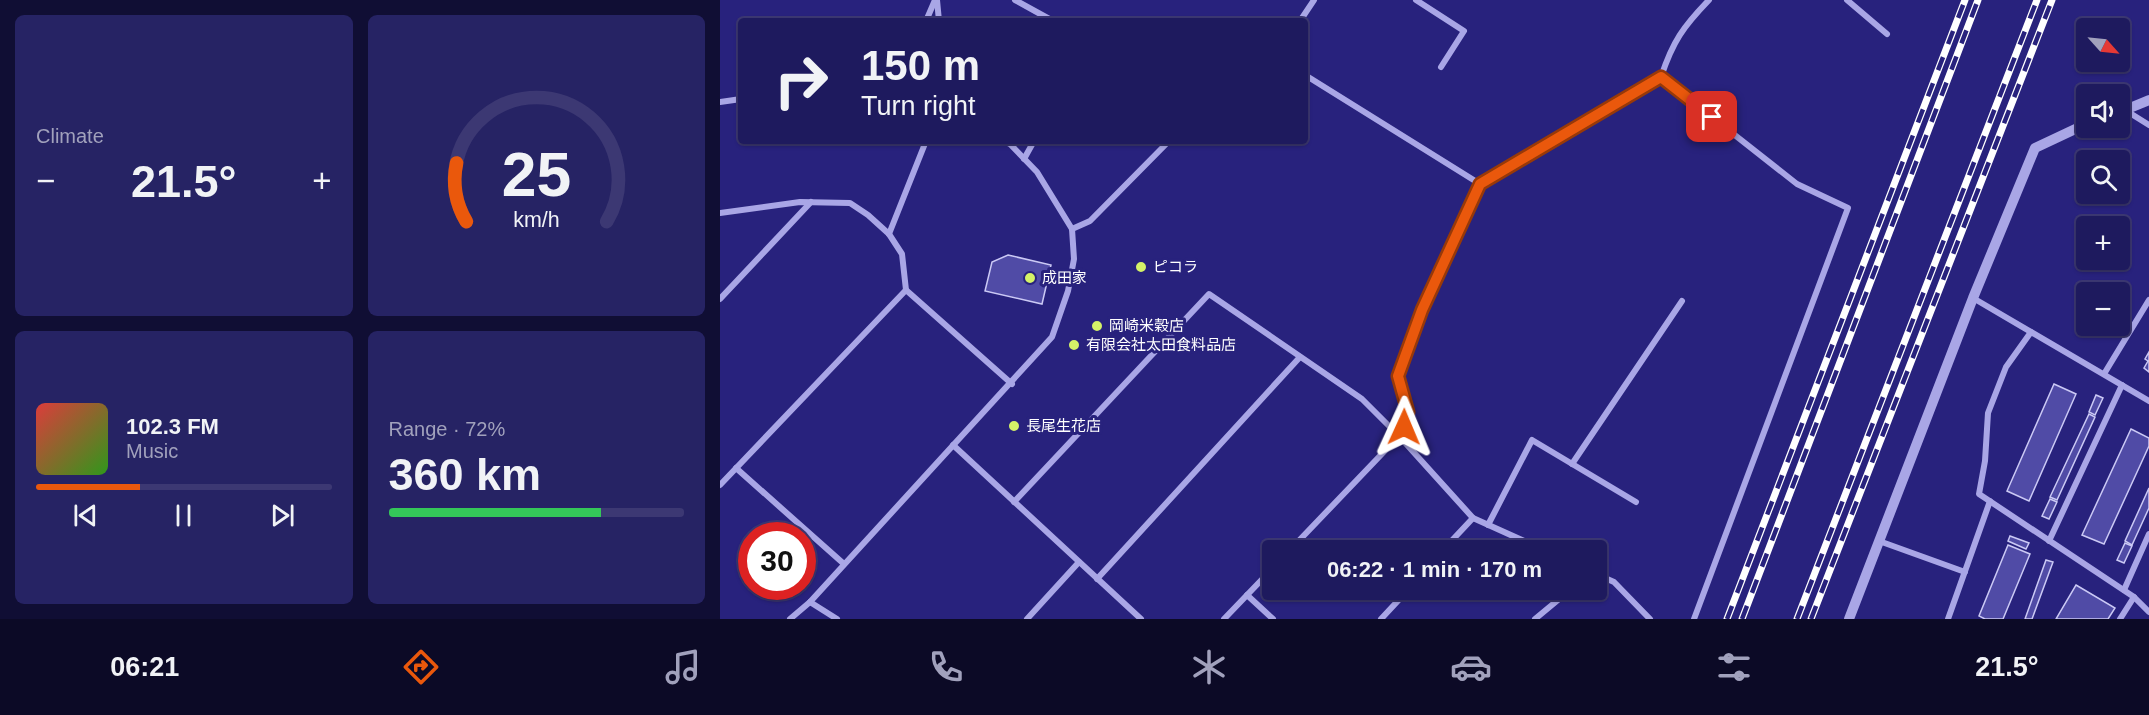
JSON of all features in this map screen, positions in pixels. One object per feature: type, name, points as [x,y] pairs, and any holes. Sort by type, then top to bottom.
[{"type":"street","points":[[927,18],[936,0]]},
{"type":"street","points":[[936,0],[939,18]]},
{"type":"street","points":[[1015,0],[1048,18]]},
{"type":"street","points":[[1301,18],[1314,0]]},
{"type":"street","points":[[1416,0],[1464,31],[1441,67]]},
{"type":"street","points":[[1300,540],[1399,436],[1408,412],[1398,376],[1422,310],[1480,184],[1661,77],[1670,51],[1683,27],[1709,0]]},
{"type":"street","points":[[1847,0],[1887,34]]},
{"type":"street","points":[[1308,77],[1480,184]]},
{"type":"street","points":[[1661,77],[1797,184],[1848,208],[1694,619]]},
{"type":"street","points":[[720,102],[738,99]]},
{"type":"street","points":[[2130,108],[2149,100]]},
{"type":"street","points":[[2130,115],[2149,125]]},
{"type":"street","points":[[1849,619],[1973,298],[2035,148],[2076,129]]},
{"type":"street","points":[[888,234],[925,144]]},
{"type":"street","points":[[790,619],[810,602],[1052,338],[1068,291],[1074,259],[1072,229],[1036,172],[1008,144]]},
{"type":"street","points":[[1024,159],[1032,144]]},
{"type":"street","points":[[1072,229],[1090,221],[1166,144]]},
{"type":"street","points":[[720,299],[811,202]]},
{"type":"street","points":[[720,213],[811,202],[850,203],[868,215],[888,234],[902,254],[906,290],[1011,384]]},
{"type":"street","points":[[720,485],[906,290]]},
{"type":"street","points":[[1014,501],[1209,294],[1362,399],[1399,436],[1473,518],[1522,540]]},
{"type":"street","points":[[1973,298],[2149,401]]},
{"type":"street","points":[[2104,374],[2149,300]]},
{"type":"street","points":[[1572,464],[1682,301]]},
{"type":"street","points":[[2031,332],[2006,367],[1988,413],[1985,461],[1979,494],[2124,590],[2149,612]]},
{"type":"street","points":[[1097,579],[1300,357]]},
{"type":"street","points":[[2049,541],[2122,385]]},
{"type":"street","points":[[1488,525],[1532,440],[1636,502]]},
{"type":"street","points":[[953,445],[1141,619]]},
{"type":"street","points":[[736,468],[844,564]]},
{"type":"street","points":[[1948,619],[1990,501]]},
{"type":"street","points":[[1452,540],[1473,518]]},
{"type":"street","points":[[2124,590],[2149,534]]},
{"type":"street","points":[[1880,541],[1965,572]]},
{"type":"street","points":[[1029,618],[1079,562]]},
{"type":"street","points":[[1607,578],[1614,582],[1650,619]]},
{"type":"street","points":[[1224,619],[1262,579]]},
{"type":"street","points":[[1247,595],[1273,619]]},
{"type":"street","points":[[2120,619],[2134,597]]},
{"type":"street","points":[[1382,619],[1399,600]]},
{"type":"street","points":[[1535,619],[1558,600]]},
{"type":"street","points":[[810,602],[837,619]]},
{"type":"building","points":[[1008,255],[1051,265],[1042,304],[985,291],[992,262]]},
{"type":"building","points":[[2149,352],[2149,372],[2144,368]]},
{"type":"building","points":[[2054,384],[2076,394],[2029,501],[2007,491]]},
{"type":"building","points":[[2096,395],[2103,398],[2095,415],[2089,412]]},
{"type":"building","points":[[2089,414],[2095,417],[2057,500],[2050,497]]},
{"type":"building","points":[[2131,429],[2149,438],[2149,446],[2104,544],[2082,535]]},
{"type":"building","points":[[2149,488],[2149,508],[2132,545],[2125,541]]},
{"type":"building","points":[[2050,499],[2057,502],[2049,519],[2042,516]]},
{"type":"building","points":[[2010,536],[2029,543],[2026,549],[2008,541]]},
{"type":"building","points":[[2125,543],[2132,546],[2124,563],[2117,560]]},
{"type":"building","points":[[2008,545],[2030,554],[2003,619],[1985,619],[1979,616]]},
{"type":"building","points":[[2046,560],[2053,562],[2032,619],[2025,619]]},
{"type":"building","points":[[2076,585],[2115,608],[2108,619],[2056,619]]},
{"type":"railway","points":[[1727,619],[1965,0]]},
{"type":"railway","points":[[1742,619],[1978,0]]},
{"type":"railway","points":[[1797,619],[2037,0]]},
{"type":"railway","points":[[1811,619],[2052,0]]},
{"type":"place","name":"ピコラ","points":[[1141,267]]},
{"type":"place","name":"成田家","points":[[1030,278]]},
{"type":"place","name":"岡崎米穀店","points":[[1097,326]]},
{"type":"place","name":"有限会社太田食料品店","points":[[1074,345]]},
{"type":"place","name":"長尾生花店","points":[[1014,426]]},
{"type":"route","points":[[1404,427],[1408,412],[1398,376],[1422,310],[1480,184],[1661,77],[1712,117]]}]
